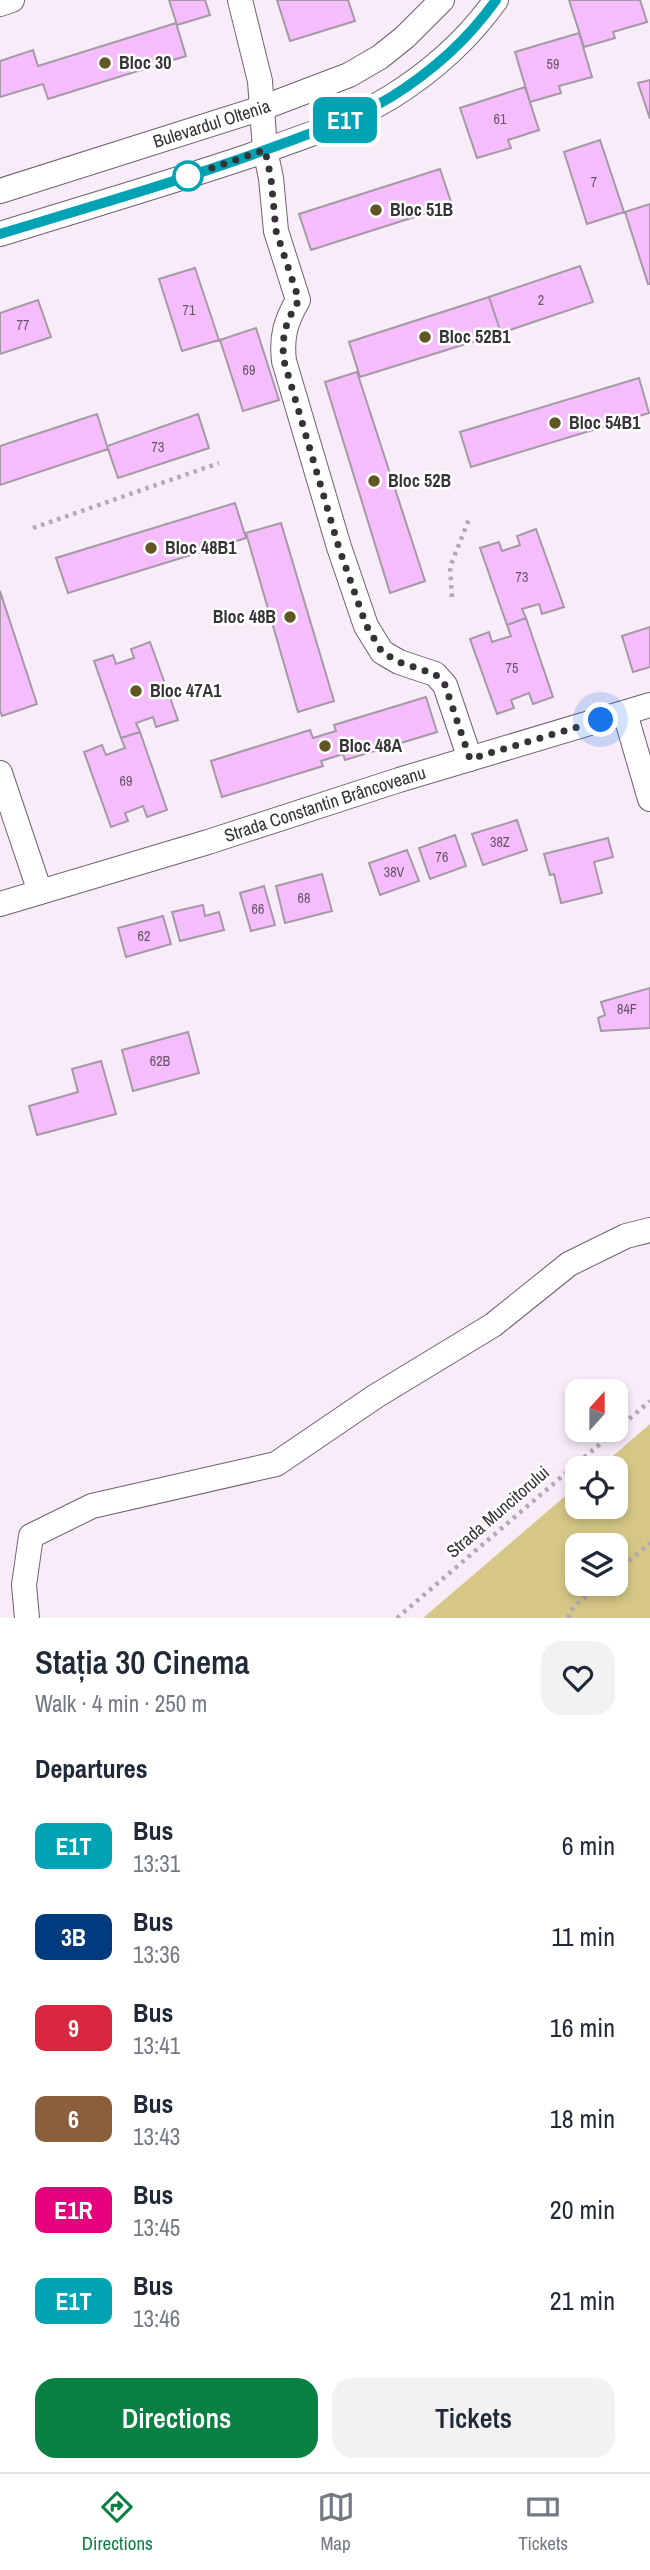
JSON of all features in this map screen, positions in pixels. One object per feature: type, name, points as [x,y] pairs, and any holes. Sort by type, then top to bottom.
[{"type":"street","points":[[0,4],[12,0]]},
{"type":"street","points":[[240,0],[260,81],[265,150],[271,178],[276,231],[299,300],[285,323],[282,343],[284,361],[339,548],[366,625],[382,652],[399,662],[435,674],[445,685],[470,759]]},
{"type":"street","name":"Bulevardul Oltenia","points":[[0,191],[262,108],[349,75],[380,57],[405,37],[442,0]]},
{"type":"street","points":[[0,234],[265,150],[350,118],[390,97],[423,75],[447,54],[496,0]]},
{"type":"street","name":"Strada Constantin Brâncoveanu","points":[[0,904],[650,705]]},
{"type":"street","points":[[625,713],[650,799]]},
{"type":"street","points":[[0,772],[40,892]]},
{"type":"street","points":[[27,1618],[24,1585],[31,1536],[92,1506],[276,1464],[376,1396],[493,1325],[569,1265],[626,1236],[650,1230]]},
{"type":"path","points":[[33,528],[219,463]]},
{"type":"path","points":[[452,597],[450,567],[468,519]]},
{"type":"path","name":"Strada Muncitorului","points":[[397,1618],[650,1401]]},
{"type":"path","points":[[628,1562],[650,1543]]},
{"type":"path","points":[[568,1618],[573,1607],[586,1596]]},
{"type":"shaded area","points":[[650,1424],[650,1618],[423,1618],[565,1496],[565,1519],[628,1519],[628,1456],[613,1456]]},
{"type":"building","name":"Bloc 30","points":[[169,0],[205,0],[210,15],[177,25]]},
{"type":"building","points":[[277,0],[348,0],[355,21],[290,41]]},
{"type":"building","points":[[569,0],[640,0],[647,22],[613,32],[615,38],[584,47]]},
{"type":"building","name":"Bloc 30","points":[[176,23],[186,56],[48,99],[43,84],[0,97],[0,61],[33,50],[38,66]]},
{"type":"building","points":[[579,33],[592,77],[559,86],[561,93],[530,102],[515,52]]},
{"type":"building","points":[[650,80],[650,119],[638,83]]},
{"type":"building","points":[[525,87],[539,130],[508,140],[511,148],[477,158],[460,108]]},
{"type":"building","points":[[600,140],[624,212],[587,224],[564,152]]},
{"type":"building","name":"Bloc 51B","points":[[440,169],[452,205],[311,250],[299,214]]},
{"type":"building","points":[[650,204],[650,284],[648,284],[625,212]]},
{"type":"building","points":[[580,266],[593,302],[501,333],[489,297]]},
{"type":"building","points":[[195,268],[219,340],[182,351],[159,279]]},
{"type":"building","name":"Bloc 52B1","points":[[489,297],[501,333],[360,377],[349,342]]},
{"type":"building","points":[[38,300],[51,337],[0,354],[0,313]]},
{"type":"building","points":[[256,328],[279,400],[243,411],[220,340]]},
{"type":"building","name":"Bloc 52B","points":[[357,372],[425,581],[390,593],[325,382]]},
{"type":"building","name":"Bloc 54B1","points":[[639,378],[649,413],[471,467],[460,432]]},
{"type":"building","points":[[97,414],[108,449],[0,485],[0,446]]},
{"type":"building","points":[[198,414],[209,448],[118,478],[107,446]]},
{"type":"building","name":"Bloc 48B1","points":[[235,503],[246,538],[68,593],[56,558]]},
{"type":"building","name":"Bloc 48B","points":[[281,523],[334,701],[298,712],[246,533]]},
{"type":"building","points":[[536,529],[564,607],[542,614],[539,604],[522,609],[526,618],[507,625],[480,548],[499,542],[502,551],[520,545],[517,536]]},
{"type":"building","points":[[0,591],[37,704],[2,716],[0,710]]},
{"type":"building","points":[[526,618],[553,697],[533,704],[529,693],[511,700],[514,708],[497,714],[470,639],[489,632],[492,642],[511,636],[507,625]]},
{"type":"building","points":[[650,627],[650,667],[633,672],[622,636]]},
{"type":"building","name":"Bloc 47A1","points":[[150,642],[178,720],[156,727],[153,717],[136,723],[140,732],[121,738],[94,661],[113,655],[116,664],[134,658],[131,649]]},
{"type":"building","name":"Bloc 48A","points":[[426,697],[437,732],[345,760],[343,754],[321,761],[323,766],[222,797],[211,761],[310,730],[313,738],[336,731],[334,725]]},
{"type":"building","points":[[140,732],[167,810],[147,817],[143,806],[125,813],[128,821],[111,827],[84,752],[102,745],[106,755],[125,748],[121,738]]},
{"type":"building","points":[[517,820],[527,850],[483,865],[472,834]]},
{"type":"building","points":[[455,835],[466,866],[430,879],[419,848]]},
{"type":"building","points":[[608,838],[613,857],[594,862],[602,893],[561,903],[554,874],[550,875],[544,854]]},
{"type":"building","points":[[407,850],[419,881],[380,895],[369,863]]},
{"type":"building","points":[[322,874],[332,911],[285,923],[276,886]]},
{"type":"building","points":[[264,886],[275,925],[251,931],[240,893]]},
{"type":"building","points":[[203,905],[205,916],[219,912],[224,930],[180,941],[172,912]]},
{"type":"building","points":[[163,916],[171,944],[126,957],[118,928]]},
{"type":"building","points":[[650,988],[650,1028],[601,1031],[598,1018],[605,1015],[601,1002]]},
{"type":"building","points":[[188,1032],[199,1073],[133,1091],[122,1050]]},
{"type":"building","points":[[101,1061],[116,1114],[37,1135],[29,1106],[78,1092],[72,1069]]},
{"type":"bus line","name":"E1T","points":[[0,234],[192,175],[350,118],[390,97],[423,75],[447,54],[496,0]]},
{"type":"place","name":"Bloc 30","points":[[105,63]]},
{"type":"place","name":"Bloc 51B","points":[[376,210]]},
{"type":"place","name":"Bloc 52B1","points":[[425,337]]},
{"type":"place","name":"Bloc 54B1","points":[[555,423]]},
{"type":"place","name":"Bloc 52B","points":[[374,481]]},
{"type":"place","name":"Bloc 48B1","points":[[151,548]]},
{"type":"place","name":"Bloc 48B","points":[[290,617]]},
{"type":"place","name":"Bloc 47A1","points":[[136,691]]},
{"type":"place","name":"Bloc 48A","points":[[325,746]]},
{"type":"route","points":[[188,176],[265,150],[271,178],[276,231],[299,300],[285,323],[282,343],[284,361],[339,548],[366,625],[382,652],[399,662],[435,674],[445,685],[470,759],[601,720]]}]
